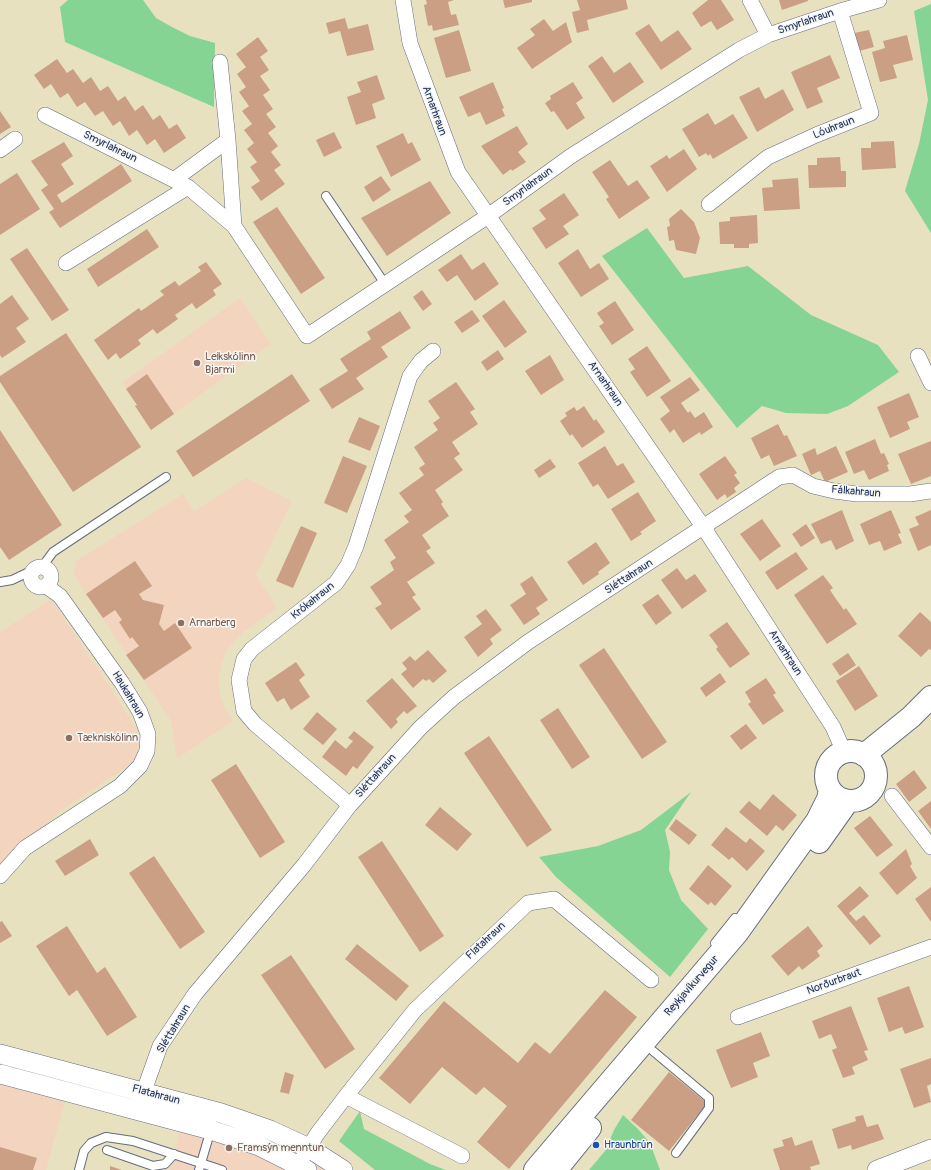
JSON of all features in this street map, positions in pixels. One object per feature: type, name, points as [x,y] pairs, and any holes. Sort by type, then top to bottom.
[{"type":"main road","points":[[861,758],[911,717],[931,697]]},
{"type":"main road","points":[[861,758],[876,777],[871,791],[857,800],[839,796],[827,782],[827,769],[835,757],[861,758],[931,710]]},
{"type":"main road","name":"Reykjavíkurvegur","points":[[535,1170],[737,933],[817,821],[828,799],[839,796]]},
{"type":"main road","name":"Reykjavíkurvegur","points":[[556,1170],[714,977],[751,936],[839,796]]},
{"type":"street","name":"Arnarhraun","points":[[403,0],[410,43],[458,172],[704,528],[833,727],[861,758]]},
{"type":"street","points":[[750,0],[768,35]]},
{"type":"street","name":"Smyrlahraun","points":[[45,115],[181,183],[234,226],[307,336],[488,216],[571,156],[739,50],[768,35],[840,10],[878,0]]},
{"type":"street","name":"Lóuhraun","points":[[709,204],[768,157],[816,134],[871,113],[840,10]]},
{"type":"street","name":"Smyrlahraun","points":[[220,62],[228,140],[234,226]]},
{"type":"street","points":[[0,150],[14,140]]},
{"type":"street","points":[[66,263],[181,183],[228,140]]},
{"type":"street","name":"Krókahraun","points":[[350,805],[255,724],[244,711],[239,680],[244,659],[252,648],[336,583],[348,565],[356,546],[410,376],[422,361],[433,351]]},
{"type":"street","points":[[918,356],[931,383]]},
{"type":"street","name":"Fálkahraun","points":[[704,528],[779,477],[793,475],[813,486],[857,494],[910,494],[931,491]]},
{"type":"street","name":"Sléttahraun","points":[[137,1110],[160,1046],[195,994],[304,865],[350,805],[421,726],[454,697],[528,642],[704,528]]},
{"type":"street","name":"Haukahraun","points":[[0,876],[25,848],[120,786],[140,766],[147,751],[148,734],[137,706],[60,596],[46,586],[39,588],[32,582],[30,577],[38,568]]},
{"type":"street","points":[[892,796],[931,847]]},
{"type":"street","name":"Flatahraun","points":[[0,1054],[143,1092],[213,1120],[259,1146],[303,1167],[309,1148],[346,1096],[415,1010],[528,903],[554,899],[651,980]]},
{"type":"street","name":"Norðurbraut","points":[[738,1017],[931,947]]},
{"type":"street","name":"Flatahraun","points":[[0,1074],[137,1110],[213,1120],[270,1130],[309,1148],[343,1170]]},
{"type":"street","points":[[346,1096],[462,1156]]},
{"type":"street","points":[[877,1170],[931,1148]]},
{"type":"lane","points":[[326,196],[386,284]]},
{"type":"lane","points":[[0,582],[12,580],[38,568],[53,552],[166,477]]},
{"type":"lane","points":[[709,949],[790,858]]},
{"type":"lane","points":[[653,1051],[709,1098],[709,1108],[676,1153]]},
{"type":"lane","points":[[555,1147],[567,1119],[572,1113]]},
{"type":"lane","points":[[200,1166],[213,1120]]},
{"type":"lane","points":[[79,1170],[84,1151],[91,1143],[106,1137],[133,1142],[174,1154],[200,1166],[222,1170]]},
{"type":"lane","points":[[107,1150],[153,1166],[165,1164],[174,1154]]},
{"type":"shaded area","name":"Leikskólinn Bjarmi","points":[[240,298],[271,344],[151,430],[135,406],[137,405],[123,382]]},
{"type":"shaded area","name":"Arnarberg","points":[[246,478],[292,501],[256,575],[277,608],[242,633],[229,647],[224,656],[219,675],[220,695],[223,705],[233,721],[177,759],[171,721],[74,575],[76,561],[183,494],[194,511]]},
{"type":"shaded area","name":"Tækniskólinn","points":[[51,599],[137,730],[139,745],[137,757],[129,765],[62,810],[6,858],[0,865],[0,632]]},
{"type":"shaded area","points":[[0,1063],[70,1083],[46,1170],[0,1170]]},
{"type":"shaded area","name":"Framsýn menntun","points":[[185,1113],[255,1135],[310,1160],[325,1170],[170,1170]]},
{"type":"green space","points":[[68,0],[143,0],[156,18],[190,36],[215,43],[214,107],[65,42],[60,7]]},
{"type":"green space","points":[[931,4],[931,233],[905,191],[919,144],[928,100],[914,11]]},
{"type":"green space","points":[[647,228],[684,278],[748,266],[811,315],[878,345],[899,372],[848,406],[827,414],[786,413],[762,406],[737,428],[602,256]]},
{"type":"green space","points":[[691,792],[665,830],[670,852],[669,870],[681,900],[708,929],[670,977],[556,877],[539,857],[598,846],[641,830]]},
{"type":"green space","points":[[360,1111],[364,1129],[430,1164],[446,1170],[375,1170],[339,1141]]},
{"type":"green space","points":[[623,1115],[650,1143],[660,1170],[589,1170],[605,1151],[614,1130]]},
{"type":"building","points":[[426,0],[454,0],[448,2],[451,15],[456,14],[459,25],[433,31],[432,25],[428,26],[424,5],[427,4]]},
{"type":"building","points":[[503,0],[532,0],[532,2],[505,8]]},
{"type":"building","points":[[577,0],[626,0],[628,9],[587,20],[589,30],[577,33],[572,12],[580,10]]},
{"type":"building","points":[[708,0],[721,0],[734,20],[717,30],[711,21],[701,27],[692,13]]},
{"type":"building","points":[[779,0],[808,0],[808,1],[782,10]]},
{"type":"building","points":[[345,18],[348,29],[368,24],[374,50],[347,56],[340,31],[329,34],[326,23]]},
{"type":"building","points":[[544,19],[553,31],[566,22],[572,42],[532,69],[517,48],[535,35],[530,29]]},
{"type":"building","points":[[649,24],[661,42],[678,30],[692,49],[661,70],[635,33]]},
{"type":"building","points":[[459,30],[471,71],[446,78],[434,38]]},
{"type":"building","points":[[869,30],[874,47],[859,51],[854,33]]},
{"type":"building","points":[[907,35],[913,60],[893,65],[897,78],[880,82],[872,52],[885,48],[883,41]]},
{"type":"building","points":[[258,37],[268,51],[260,57],[269,70],[260,76],[270,90],[263,95],[273,109],[266,114],[276,127],[268,133],[278,146],[271,152],[281,165],[274,170],[285,184],[261,201],[251,187],[260,181],[250,167],[257,162],[247,149],[254,143],[244,130],[252,124],[242,111],[249,106],[239,92],[246,87],[237,74],[246,67],[236,54]]},
{"type":"building","points":[[830,55],[840,78],[817,88],[823,102],[807,109],[791,72]]},
{"type":"building","points":[[602,56],[614,73],[630,62],[644,82],[613,103],[588,66]]},
{"type":"building","points":[[57,59],[67,73],[73,69],[83,83],[91,77],[100,91],[108,86],[118,101],[125,96],[135,111],[143,105],[153,120],[160,115],[169,129],[177,124],[186,138],[164,153],[155,139],[147,145],[137,130],[129,136],[120,121],[113,126],[103,111],[95,116],[85,102],[77,107],[68,93],[60,98],[51,84],[44,89],[34,75]]},
{"type":"building","points":[[377,75],[385,99],[372,104],[376,118],[356,125],[347,97],[361,92],[357,82]]},
{"type":"building","points":[[493,82],[504,108],[502,109],[505,116],[486,125],[480,112],[468,117],[459,97]]},
{"type":"building","points":[[573,82],[583,98],[576,103],[585,118],[567,130],[554,111],[551,112],[545,103],[551,99],[550,96]]},
{"type":"building","points":[[759,87],[765,99],[783,89],[794,110],[757,132],[739,97]]},
{"type":"building","points":[[0,111],[11,127],[0,134]]},
{"type":"building","points":[[708,113],[715,125],[733,114],[748,138],[713,159],[710,154],[708,156],[706,153],[699,157],[682,129]]},
{"type":"building","points":[[517,126],[528,144],[518,152],[526,162],[512,171],[511,169],[503,175],[481,146]]},
{"type":"building","points":[[334,132],[342,148],[324,157],[316,140]]},
{"type":"building","points":[[403,133],[408,144],[412,142],[421,160],[391,177],[376,146]]},
{"type":"building","points":[[894,141],[896,168],[862,170],[861,148],[871,148],[871,142]]},
{"type":"building","points":[[64,142],[73,156],[61,164],[74,184],[57,195],[62,203],[121,164],[132,181],[60,228],[49,212],[54,209],[41,190],[48,185],[31,161]]},
{"type":"building","points":[[684,149],[697,169],[667,192],[650,166],[667,155],[669,159]]},
{"type":"building","points":[[840,157],[841,171],[846,171],[846,187],[809,188],[808,165],[817,165],[817,158]]},
{"type":"building","points":[[610,160],[628,186],[637,180],[650,198],[619,219],[606,199],[609,197],[592,172]]},
{"type":"building","points":[[17,173],[40,209],[0,235],[0,184]]},
{"type":"building","points":[[381,176],[391,190],[373,202],[364,187]]},
{"type":"building","points":[[798,178],[800,209],[764,211],[762,188],[773,187],[772,180]]},
{"type":"building","points":[[430,181],[451,213],[387,256],[361,218]]},
{"type":"building","points":[[564,193],[579,215],[563,226],[569,234],[546,249],[532,228],[546,219],[539,210]]},
{"type":"building","points":[[277,207],[325,278],[301,294],[253,222]]},
{"type":"building","points":[[681,209],[694,222],[700,238],[696,254],[676,250],[674,240],[669,241],[667,227],[670,226],[669,219]]},
{"type":"building","points":[[757,215],[758,243],[749,244],[749,248],[734,248],[734,244],[720,244],[719,222],[730,221],[730,217]]},
{"type":"building","points":[[147,229],[159,247],[98,287],[87,269]]},
{"type":"building","points":[[27,248],[69,310],[52,321],[10,259]]},
{"type":"building","points":[[578,249],[590,269],[599,263],[609,279],[581,297],[558,263]]},
{"type":"building","points":[[461,254],[472,270],[484,262],[499,284],[475,301],[457,275],[447,282],[438,270]]},
{"type":"building","points":[[206,262],[222,284],[213,290],[216,295],[196,309],[192,303],[175,315],[178,319],[157,334],[153,329],[138,340],[141,344],[120,359],[116,353],[108,360],[94,340],[139,308],[141,311],[164,295],[160,291],[175,281],[179,286],[201,271],[198,267]]},
{"type":"building","points":[[422,290],[432,304],[423,311],[413,297]]},
{"type":"building","points":[[12,295],[29,319],[16,328],[26,342],[2,358],[0,355],[0,304]]},
{"type":"building","points":[[504,300],[527,332],[505,348],[482,316]]},
{"type":"building","points":[[615,301],[634,330],[612,345],[599,326],[604,323],[597,313]]},
{"type":"building","points":[[472,310],[480,321],[462,333],[454,322]]},
{"type":"building","points":[[400,311],[411,328],[381,347],[388,357],[356,378],[364,389],[332,409],[319,389],[348,371],[340,359],[371,339],[367,332]]},
{"type":"building","points":[[66,333],[141,447],[73,492],[0,382],[0,376]]},
{"type":"building","points":[[647,346],[671,381],[647,397],[630,372],[635,369],[628,359]]},
{"type":"building","points":[[498,350],[504,359],[487,371],[481,362]]},
{"type":"building","points":[[550,355],[564,380],[541,395],[525,371]]},
{"type":"building","points":[[147,374],[174,414],[151,430],[126,389]]},
{"type":"building","points":[[292,374],[310,401],[193,477],[176,451]]},
{"type":"building","points":[[690,377],[700,390],[681,403],[688,413],[690,411],[695,418],[704,412],[713,427],[701,435],[700,432],[683,443],[674,429],[670,433],[660,419],[670,411],[660,397]]},
{"type":"building","points":[[456,382],[475,409],[470,412],[478,424],[452,442],[460,454],[454,458],[463,470],[435,490],[443,502],[441,504],[449,516],[422,535],[431,548],[426,551],[435,563],[407,582],[416,595],[412,597],[421,609],[391,630],[375,608],[382,604],[370,587],[394,570],[390,562],[396,558],[384,540],[409,522],[404,516],[412,510],[399,493],[424,475],[419,468],[425,464],[414,447],[438,430],[433,423],[440,418],[428,401]]},
{"type":"building","points":[[909,393],[919,417],[907,422],[910,429],[890,438],[877,407]]},
{"type":"building","points":[[584,406],[594,421],[596,419],[605,432],[582,448],[572,434],[570,436],[560,421],[567,416],[565,413],[574,407],[577,411]]},
{"type":"building","points":[[359,417],[380,426],[370,451],[348,442]]},
{"type":"building","points":[[778,424],[784,436],[787,435],[797,456],[774,466],[769,455],[761,459],[751,438]]},
{"type":"building","points":[[0,430],[62,525],[9,560],[0,547]]},
{"type":"building","points":[[875,439],[881,454],[884,453],[889,464],[887,465],[889,471],[869,480],[864,470],[854,474],[845,452]]},
{"type":"building","points":[[931,441],[931,476],[911,484],[898,454]]},
{"type":"building","points":[[605,446],[617,466],[623,463],[635,482],[608,499],[598,484],[593,487],[578,463]]},
{"type":"building","points":[[836,446],[848,472],[825,482],[820,471],[811,475],[802,454],[815,448],[817,455]]},
{"type":"building","points":[[343,456],[367,466],[347,513],[324,503]]},
{"type":"building","points":[[725,456],[737,473],[734,475],[740,483],[734,488],[736,492],[727,498],[725,494],[717,500],[699,474]]},
{"type":"building","points":[[550,459],[556,467],[539,478],[534,470]]},
{"type":"building","points":[[638,492],[656,521],[640,532],[642,534],[631,541],[611,509]]},
{"type":"building","points":[[842,510],[854,541],[836,550],[831,540],[821,544],[811,524]]},
{"type":"building","points":[[891,510],[901,533],[898,534],[902,543],[884,551],[880,541],[869,545],[860,524]]},
{"type":"building","points":[[931,510],[931,545],[918,551],[909,529],[919,525],[915,517]]},
{"type":"building","points":[[762,519],[781,546],[760,561],[740,534]]},
{"type":"building","points":[[806,524],[815,538],[801,547],[792,534]]},
{"type":"building","points":[[301,526],[317,533],[293,588],[276,581]]},
{"type":"building","points":[[596,542],[610,563],[598,572],[599,574],[583,585],[567,562]]},
{"type":"building","points":[[796,552],[808,569],[777,590],[765,572]]},
{"type":"building","points":[[135,561],[152,586],[139,594],[143,600],[164,605],[159,624],[164,631],[175,623],[192,648],[144,680],[126,655],[139,646],[132,637],[130,639],[119,622],[122,620],[115,610],[103,618],[86,594]]},
{"type":"building","points":[[677,568],[686,580],[695,574],[707,591],[682,609],[661,580]]},
{"type":"building","points":[[823,575],[833,588],[830,590],[836,599],[844,610],[846,608],[857,624],[827,644],[794,595]]},
{"type":"building","points":[[532,576],[548,600],[536,608],[540,614],[524,625],[510,605],[526,594],[520,584]]},
{"type":"building","points":[[658,594],[672,613],[656,625],[642,605]]},
{"type":"building","points":[[486,609],[502,630],[490,639],[493,644],[478,657],[464,637],[482,624],[476,616]]},
{"type":"building","points":[[920,612],[931,622],[931,650],[929,649],[921,657],[898,636]]},
{"type":"building","points":[[727,622],[750,654],[730,668],[716,649],[718,647],[709,635]]},
{"type":"building","points":[[604,648],[667,742],[642,759],[579,665]]},
{"type":"building","points":[[428,650],[447,671],[433,683],[429,679],[426,681],[423,679],[413,688],[401,674],[407,669],[402,663],[410,656],[415,661]]},
{"type":"building","points":[[848,653],[856,665],[840,676],[832,664]]},
{"type":"building","points":[[296,662],[305,675],[299,680],[310,697],[291,710],[284,698],[277,702],[265,683]]},
{"type":"building","points":[[859,666],[878,696],[855,711],[836,681]]},
{"type":"building","points":[[720,673],[726,682],[706,697],[700,688]]},
{"type":"building","points":[[392,678],[417,706],[407,714],[404,711],[396,719],[398,722],[391,729],[366,701]]},
{"type":"building","points":[[766,678],[776,693],[773,695],[784,711],[763,725],[748,704],[751,702],[745,692]]},
{"type":"building","points":[[558,708],[590,757],[572,769],[540,720]]},
{"type":"building","points":[[317,712],[337,729],[323,745],[303,729]]},
{"type":"building","points":[[746,724],[757,738],[741,750],[730,736]]},
{"type":"building","points":[[354,731],[374,747],[357,769],[353,766],[346,776],[322,757],[335,740],[346,749],[353,741],[348,738]]},
{"type":"building","points":[[489,736],[552,830],[527,847],[464,753]]},
{"type":"building","points":[[236,764],[285,842],[260,858],[211,780]]},
{"type":"building","points":[[914,770],[927,788],[909,802],[896,784]]},
{"type":"building","points":[[773,794],[797,815],[783,831],[776,825],[767,836],[739,812],[749,801],[760,810]]},
{"type":"building","points":[[931,801],[931,829],[918,811]]},
{"type":"building","points":[[440,807],[472,834],[457,851],[425,825]]},
{"type":"building","points":[[870,816],[893,845],[877,857],[854,828]]},
{"type":"building","points":[[676,819],[697,835],[689,845],[669,829]]},
{"type":"building","points":[[726,827],[746,843],[750,838],[765,851],[747,871],[732,857],[729,860],[711,845]]},
{"type":"building","points":[[90,839],[99,855],[65,876],[55,861]]},
{"type":"building","points":[[382,841],[444,936],[420,952],[358,857]]},
{"type":"building","points":[[906,849],[912,864],[910,866],[917,878],[897,895],[879,873]]},
{"type":"building","points":[[154,856],[205,932],[180,949],[129,873]]},
{"type":"building","points":[[708,865],[732,886],[715,906],[711,902],[708,905],[689,889]]},
{"type":"building","points":[[860,886],[869,896],[849,913],[856,921],[864,915],[881,936],[870,945],[837,906]]},
{"type":"building","points":[[931,887],[931,922],[915,899]]},
{"type":"building","points":[[2,921],[12,936],[0,943],[0,922]]},
{"type":"building","points":[[67,926],[97,973],[105,967],[137,1017],[107,1036],[77,990],[69,996],[36,946]]},
{"type":"building","points":[[808,926],[823,946],[817,951],[820,956],[802,970],[799,966],[788,976],[771,956]]},
{"type":"building","points":[[357,944],[409,986],[396,1001],[345,959]]},
{"type":"building","points":[[291,955],[355,1049],[325,1069],[261,975]]},
{"type":"building","points":[[909,986],[924,1027],[905,1034],[902,1027],[889,1032],[877,998]]},
{"type":"building","points":[[605,990],[637,1017],[509,1169],[477,1142],[507,1106],[484,1087],[476,1095],[442,1067],[410,1104],[379,1078],[444,1001],[518,1063],[535,1042],[550,1054]]},
{"type":"building","points":[[851,1006],[868,1050],[864,1051],[868,1060],[852,1067],[855,1074],[843,1078],[832,1050],[837,1048],[831,1034],[819,1039],[812,1021]]},
{"type":"building","points":[[761,1032],[770,1056],[753,1063],[758,1077],[731,1088],[716,1050]]},
{"type":"building","points":[[931,1058],[931,1084],[927,1086],[931,1102],[914,1108],[900,1069]]},
{"type":"building","points":[[285,1072],[294,1075],[289,1094],[280,1092]]},
{"type":"building","points":[[669,1072],[707,1103],[669,1151],[631,1120]]},
{"type":"building","points":[[863,1115],[867,1127],[878,1124],[884,1139],[852,1150],[851,1145],[838,1149],[832,1129],[856,1121],[855,1117]]},
{"type":"building","points":[[792,1137],[795,1146],[812,1140],[820,1164],[810,1167],[811,1170],[780,1170],[773,1149],[784,1146],[782,1140]]},
{"type":"building","points":[[0,1147],[37,1158],[33,1170],[0,1170]]},
{"type":"building","points":[[110,1166],[122,1170],[110,1170]]},
{"type":"place","name":"Leikskólinn Bjarmi","points":[[197,363]]},
{"type":"place","name":"Arnarberg","points":[[181,623]]},
{"type":"place","name":"Tækniskólinn","points":[[69,738]]},
{"type":"place","name":"Hraunbrún","points":[[596,1145]]},
{"type":"place","name":"Framsýn menntun","points":[[229,1148]]}]
